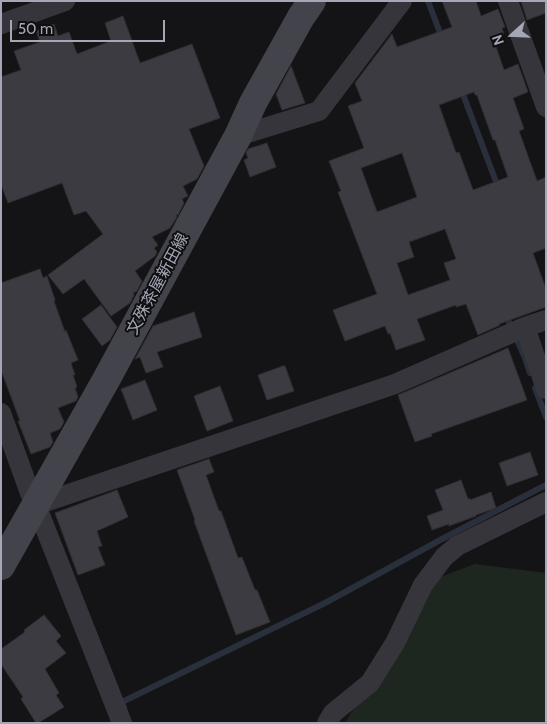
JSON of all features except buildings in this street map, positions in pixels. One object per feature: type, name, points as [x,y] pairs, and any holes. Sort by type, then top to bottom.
[{"type":"main road","name":"文殊茶屋新田線","points":[[1,566],[115,363],[238,136],[253,103],[301,17],[312,1]]},
{"type":"street","points":[[1,24],[65,1]]},
{"type":"street","points":[[238,136],[319,111],[402,1]]},
{"type":"street","points":[[508,1],[546,107]]},
{"type":"street","points":[[36,505],[395,384],[525,327],[546,320]]},
{"type":"street","points":[[525,327],[546,389]]},
{"type":"street","points":[[1,413],[30,493],[122,723]]},
{"type":"street","points":[[327,723],[333,713],[370,683],[395,643],[423,585],[444,557],[457,546],[546,502]]},
{"type":"shaded area","points":[[475,564],[546,573],[546,723],[345,723],[416,608],[440,577]]},
{"type":"waterway","points":[[428,1],[442,38]]},
{"type":"waterway","points":[[461,89],[498,187]]},
{"type":"waterway","points":[[505,313],[530,373]]},
{"type":"waterway","points":[[535,388],[546,417]]},
{"type":"waterway","points":[[124,707],[122,702],[325,603],[546,485]]}]
